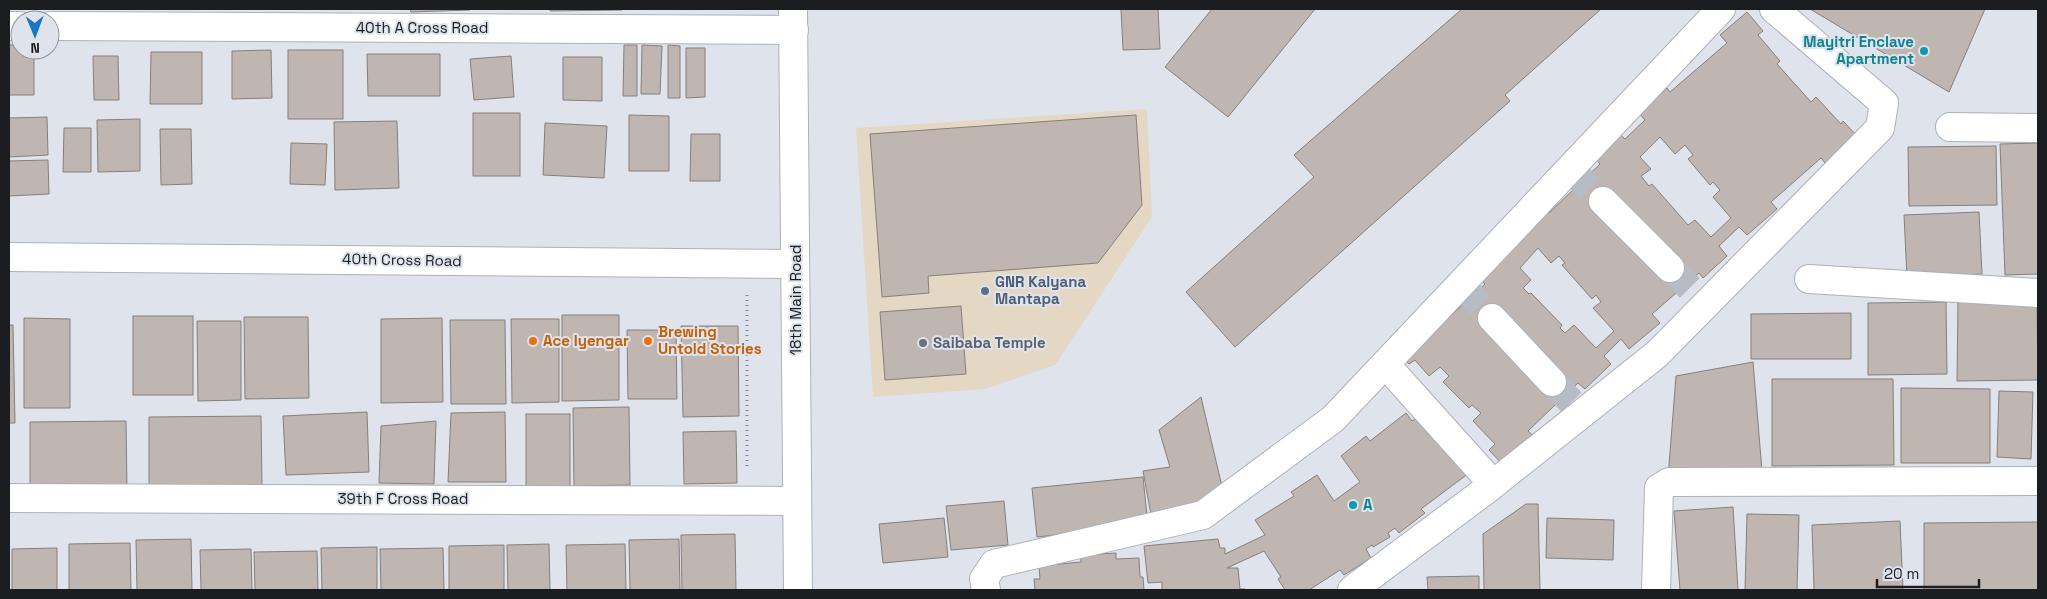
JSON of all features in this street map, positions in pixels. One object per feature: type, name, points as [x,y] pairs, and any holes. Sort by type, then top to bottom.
[{"type":"street","points":[[986,590],[984,579],[994,564],[1203,515],[1333,419],[1721,9]]},
{"type":"street","points":[[1352,590],[1493,484],[1657,354],[1880,128],[1884,103],[1774,9]]},
{"type":"street","name":"40th A Cross Road","points":[[60,26],[794,19]]},
{"type":"street","name":"18th Main Road","points":[[794,19],[798,590]]},
{"type":"street","points":[[1950,128],[2038,128]]},
{"type":"street","points":[[1603,201],[1670,268]]},
{"type":"street","name":"40th Cross Road","points":[[9,257],[795,264]]},
{"type":"street","points":[[1808,279],[2038,292]]},
{"type":"street","points":[[1492,318],[1552,382]]},
{"type":"street","points":[[1386,365],[1493,484]]},
{"type":"street","points":[[1656,590],[1659,488],[1669,482],[2038,481]]},
{"type":"street","name":"39th F Cross Road","points":[[9,498],[797,501]]},
{"type":"path","points":[[747,294],[747,479]]},
{"type":"shaded area","name":"GNR Kalyana Mantapa","points":[[1147,109],[1152,217],[1055,365],[986,389],[873,397],[856,128]]},
{"type":"building","points":[[410,9],[470,9],[470,10],[411,12]]},
{"type":"building","points":[[550,9],[622,9],[622,10],[550,11]]},
{"type":"building","points":[[1121,9],[1158,9],[1160,49],[1123,50]]},
{"type":"building","points":[[1212,9],[1315,9],[1228,117],[1165,67]]},
{"type":"building","points":[[1462,9],[1601,9],[1505,95],[1510,101],[1235,347],[1186,292],[1314,177],[1294,155]]},
{"type":"building","name":"Mayitri Enclave Apartment","points":[[1810,9],[1985,9],[1949,92]]},
{"type":"building","points":[[1747,12],[1763,31],[1758,35],[1780,61],[1777,64],[1811,102],[1816,97],[1841,124],[1843,121],[1858,137],[1826,164],[1821,158],[1771,202],[1777,209],[1747,235],[1739,227],[1719,246],[1727,256],[1703,278],[1699,273],[1652,314],[1660,323],[1629,349],[1621,339],[1604,356],[1611,364],[1585,389],[1578,383],[1528,431],[1536,438],[1505,467],[1489,450],[1495,444],[1473,421],[1481,413],[1472,405],[1469,408],[1443,382],[1449,376],[1440,367],[1429,376],[1415,360],[1409,364],[1399,354],[1432,333],[1485,284],[1476,274],[1508,253],[1527,234],[1521,225],[1543,204],[1549,213],[1600,164],[1589,151],[1615,129],[1625,139],[1645,120],[1639,113],[1667,88],[1670,92],[1727,43],[1720,35]],"holes":[[[1660,137],[1675,154],[1685,145],[1693,155],[1688,159],[1710,185],[1713,182],[1720,190],[1713,197],[1731,218],[1711,237],[1695,220],[1688,225],[1652,184],[1649,186],[1641,176],[1651,169],[1640,157]],[[1538,248],[1551,263],[1559,256],[1565,263],[1562,265],[1592,299],[1596,295],[1601,302],[1593,308],[1614,331],[1596,348],[1574,325],[1565,333],[1560,328],[1562,325],[1531,293],[1529,294],[1523,288],[1531,280],[1520,268]]]},
{"type":"building","points":[[10,45],[10,60],[34,60],[34,95],[9,95]]},
{"type":"building","points":[[624,45],[637,45],[637,96],[623,96]]},
{"type":"building","points":[[642,45],[662,46],[660,94],[641,94]]},
{"type":"building","points":[[668,45],[680,46],[680,98],[668,98]]},
{"type":"building","points":[[686,48],[705,48],[705,97],[686,98]]},
{"type":"building","points":[[271,50],[272,98],[232,99],[232,51]]},
{"type":"building","points":[[288,50],[343,50],[343,119],[288,119]]},
{"type":"building","points":[[151,52],[202,52],[202,104],[150,104]]},
{"type":"building","points":[[367,54],[440,54],[440,96],[368,96]]},
{"type":"building","points":[[93,56],[118,56],[119,100],[94,100]]},
{"type":"building","points":[[511,56],[514,97],[474,100],[470,59]]},
{"type":"building","points":[[563,57],[602,57],[602,101],[563,100]]},
{"type":"building","points":[[473,113],[520,113],[520,176],[473,176]]},
{"type":"building","points":[[629,115],[669,116],[669,171],[629,171]]},
{"type":"building","points":[[1136,115],[1142,205],[1098,263],[928,276],[929,293],[882,297],[870,134]]},
{"type":"building","points":[[47,117],[48,155],[9,157],[9,118]]},
{"type":"building","points":[[140,119],[140,171],[98,172],[97,120]]},
{"type":"building","points":[[397,121],[399,188],[335,190],[334,122]]},
{"type":"building","points":[[545,123],[607,126],[604,178],[543,175]]},
{"type":"building","points":[[64,128],[91,128],[91,172],[63,172]]},
{"type":"building","points":[[160,129],[191,129],[192,184],[161,185]]},
{"type":"building","points":[[691,134],[720,134],[720,181],[690,181]]},
{"type":"building","points":[[291,143],[327,144],[325,185],[290,184]]},
{"type":"building","points":[[2038,143],[2038,274],[2005,275],[2000,144]]},
{"type":"building","points":[[1996,146],[1997,205],[1909,206],[1908,147]]},
{"type":"building","points":[[48,160],[49,194],[9,196],[9,161]]},
{"type":"building","points":[[1979,212],[1982,274],[1907,278],[1904,215]]},
{"type":"building","points":[[1946,302],[1947,374],[1868,375],[1868,303]]},
{"type":"building","points":[[1958,302],[2037,302],[2038,380],[1957,381]]},
{"type":"building","name":"Saibaba Temple","points":[[961,306],[966,374],[885,380],[880,312]]},
{"type":"building","points":[[1851,313],[1851,359],[1751,359],[1751,314]]},
{"type":"building","points":[[562,315],[619,315],[619,400],[562,401]]},
{"type":"building","points":[[133,316],[193,316],[193,395],[133,395]]},
{"type":"building","points":[[244,317],[308,317],[309,398],[245,399]]},
{"type":"building","points":[[24,318],[70,319],[70,408],[24,408]]},
{"type":"building","points":[[442,318],[443,402],[381,403],[381,319]]},
{"type":"building","points":[[511,319],[559,319],[559,402],[512,403]]},
{"type":"building","points":[[450,320],[505,320],[506,404],[451,404]]},
{"type":"building","points":[[197,321],[241,321],[241,400],[198,401]]},
{"type":"building","points":[[9,325],[13,325],[15,423],[9,423]]},
{"type":"building","points":[[681,326],[738,326],[739,416],[683,417]]},
{"type":"building","points":[[627,330],[676,330],[677,399],[628,399]]},
{"type":"building","points":[[1753,362],[1762,471],[1668,478],[1676,376]]},
{"type":"building","points":[[1772,379],[1893,379],[1894,465],[1772,466]]},
{"type":"building","points":[[1901,388],[1990,389],[1990,463],[1901,463]]},
{"type":"building","points":[[1999,391],[2033,392],[2031,459],[1997,457]]},
{"type":"building","points":[[1201,397],[1223,491],[1187,513],[1152,520],[1143,471],[1170,467],[1159,430]]},
{"type":"building","points":[[629,407],[630,485],[574,486],[573,408]]},
{"type":"building","points":[[367,412],[369,472],[286,475],[283,416]]},
{"type":"building","points":[[505,412],[506,482],[448,482],[451,413]]},
{"type":"building","name":"A","points":[[1406,413],[1412,421],[1416,418],[1429,435],[1434,432],[1469,473],[1421,509],[1425,513],[1399,533],[1395,528],[1388,533],[1390,537],[1366,549],[1371,558],[1344,575],[1340,570],[1309,590],[1285,590],[1278,579],[1281,577],[1264,551],[1227,568],[1238,568],[1240,589],[1246,590],[1162,590],[1162,582],[1148,583],[1144,546],[1218,539],[1220,548],[1225,548],[1225,554],[1265,535],[1255,520],[1294,496],[1291,492],[1317,475],[1334,501],[1360,482],[1341,456],[1366,436],[1370,441]]},
{"type":"building","points":[[526,414],[570,414],[570,488],[526,488]]},
{"type":"building","points":[[261,416],[262,487],[149,488],[149,417]]},
{"type":"building","points":[[126,421],[127,489],[30,490],[30,422]]},
{"type":"building","points":[[436,421],[434,484],[379,483],[381,426]]},
{"type":"building","points":[[736,431],[737,483],[684,484],[683,432]]},
{"type":"building","points":[[1143,477],[1148,525],[1037,537],[1032,488]]},
{"type":"building","points":[[1004,501],[1008,545],[951,550],[946,506]]},
{"type":"building","points":[[1526,504],[1538,504],[1540,590],[1484,590],[1483,534]]},
{"type":"building","points":[[1733,507],[1738,590],[1680,590],[1674,511]]},
{"type":"building","points":[[1747,514],[1799,515],[1797,590],[1745,590]]},
{"type":"building","points":[[944,518],[948,557],[883,563],[879,524]]},
{"type":"building","points":[[1547,518],[1614,520],[1613,560],[1546,558]]},
{"type":"building","points":[[1900,521],[1903,590],[1814,590],[1812,525]]},
{"type":"building","points":[[2038,522],[2038,590],[1924,590],[1924,523]]},
{"type":"building","points":[[735,534],[736,590],[682,590],[681,535]]},
{"type":"building","points":[[191,539],[192,590],[137,590],[136,540]]},
{"type":"building","points":[[679,539],[680,590],[630,590],[629,540]]},
{"type":"building","points":[[130,543],[131,590],[69,590],[69,544]]},
{"type":"building","points":[[549,544],[550,590],[508,590],[507,545]]},
{"type":"building","points":[[625,544],[626,590],[567,590],[566,545]]},
{"type":"building","points":[[504,545],[504,590],[449,590],[449,546]]},
{"type":"building","points":[[377,547],[377,590],[322,590],[321,548]]},
{"type":"building","points":[[57,548],[57,590],[12,590],[12,549]]},
{"type":"building","points":[[443,548],[444,590],[381,590],[380,549]]},
{"type":"building","points":[[251,549],[252,590],[201,590],[200,550]]},
{"type":"building","points":[[317,551],[318,590],[255,590],[254,552]]},
{"type":"building","points":[[1116,553],[1116,559],[1139,558],[1140,577],[1143,577],[1144,590],[1035,590],[1034,579],[1040,579],[1039,566],[1081,562],[1081,555]]},
{"type":"building","points":[[1479,576],[1479,590],[1428,590],[1427,577]]},
{"type":"tunnel","points":[[1570,169],[1603,201]]},
{"type":"tunnel","points":[[1670,268],[1706,304]]},
{"type":"tunnel","points":[[1461,285],[1492,318]]},
{"type":"tunnel","points":[[1552,382],[1582,413]]},
{"type":"place","name":"Mayitri Enclave Apartment","points":[[1924,51]]},
{"type":"place","name":"GNR Kalyana Mantapa","points":[[985,291]]},
{"type":"place","name":"Ace Iyengar","points":[[533,341]]},
{"type":"place","name":"Brewing Untold Stories","points":[[648,341]]},
{"type":"place","name":"Saibaba Temple","points":[[923,343]]},
{"type":"place","name":"A","points":[[1353,505]]}]
